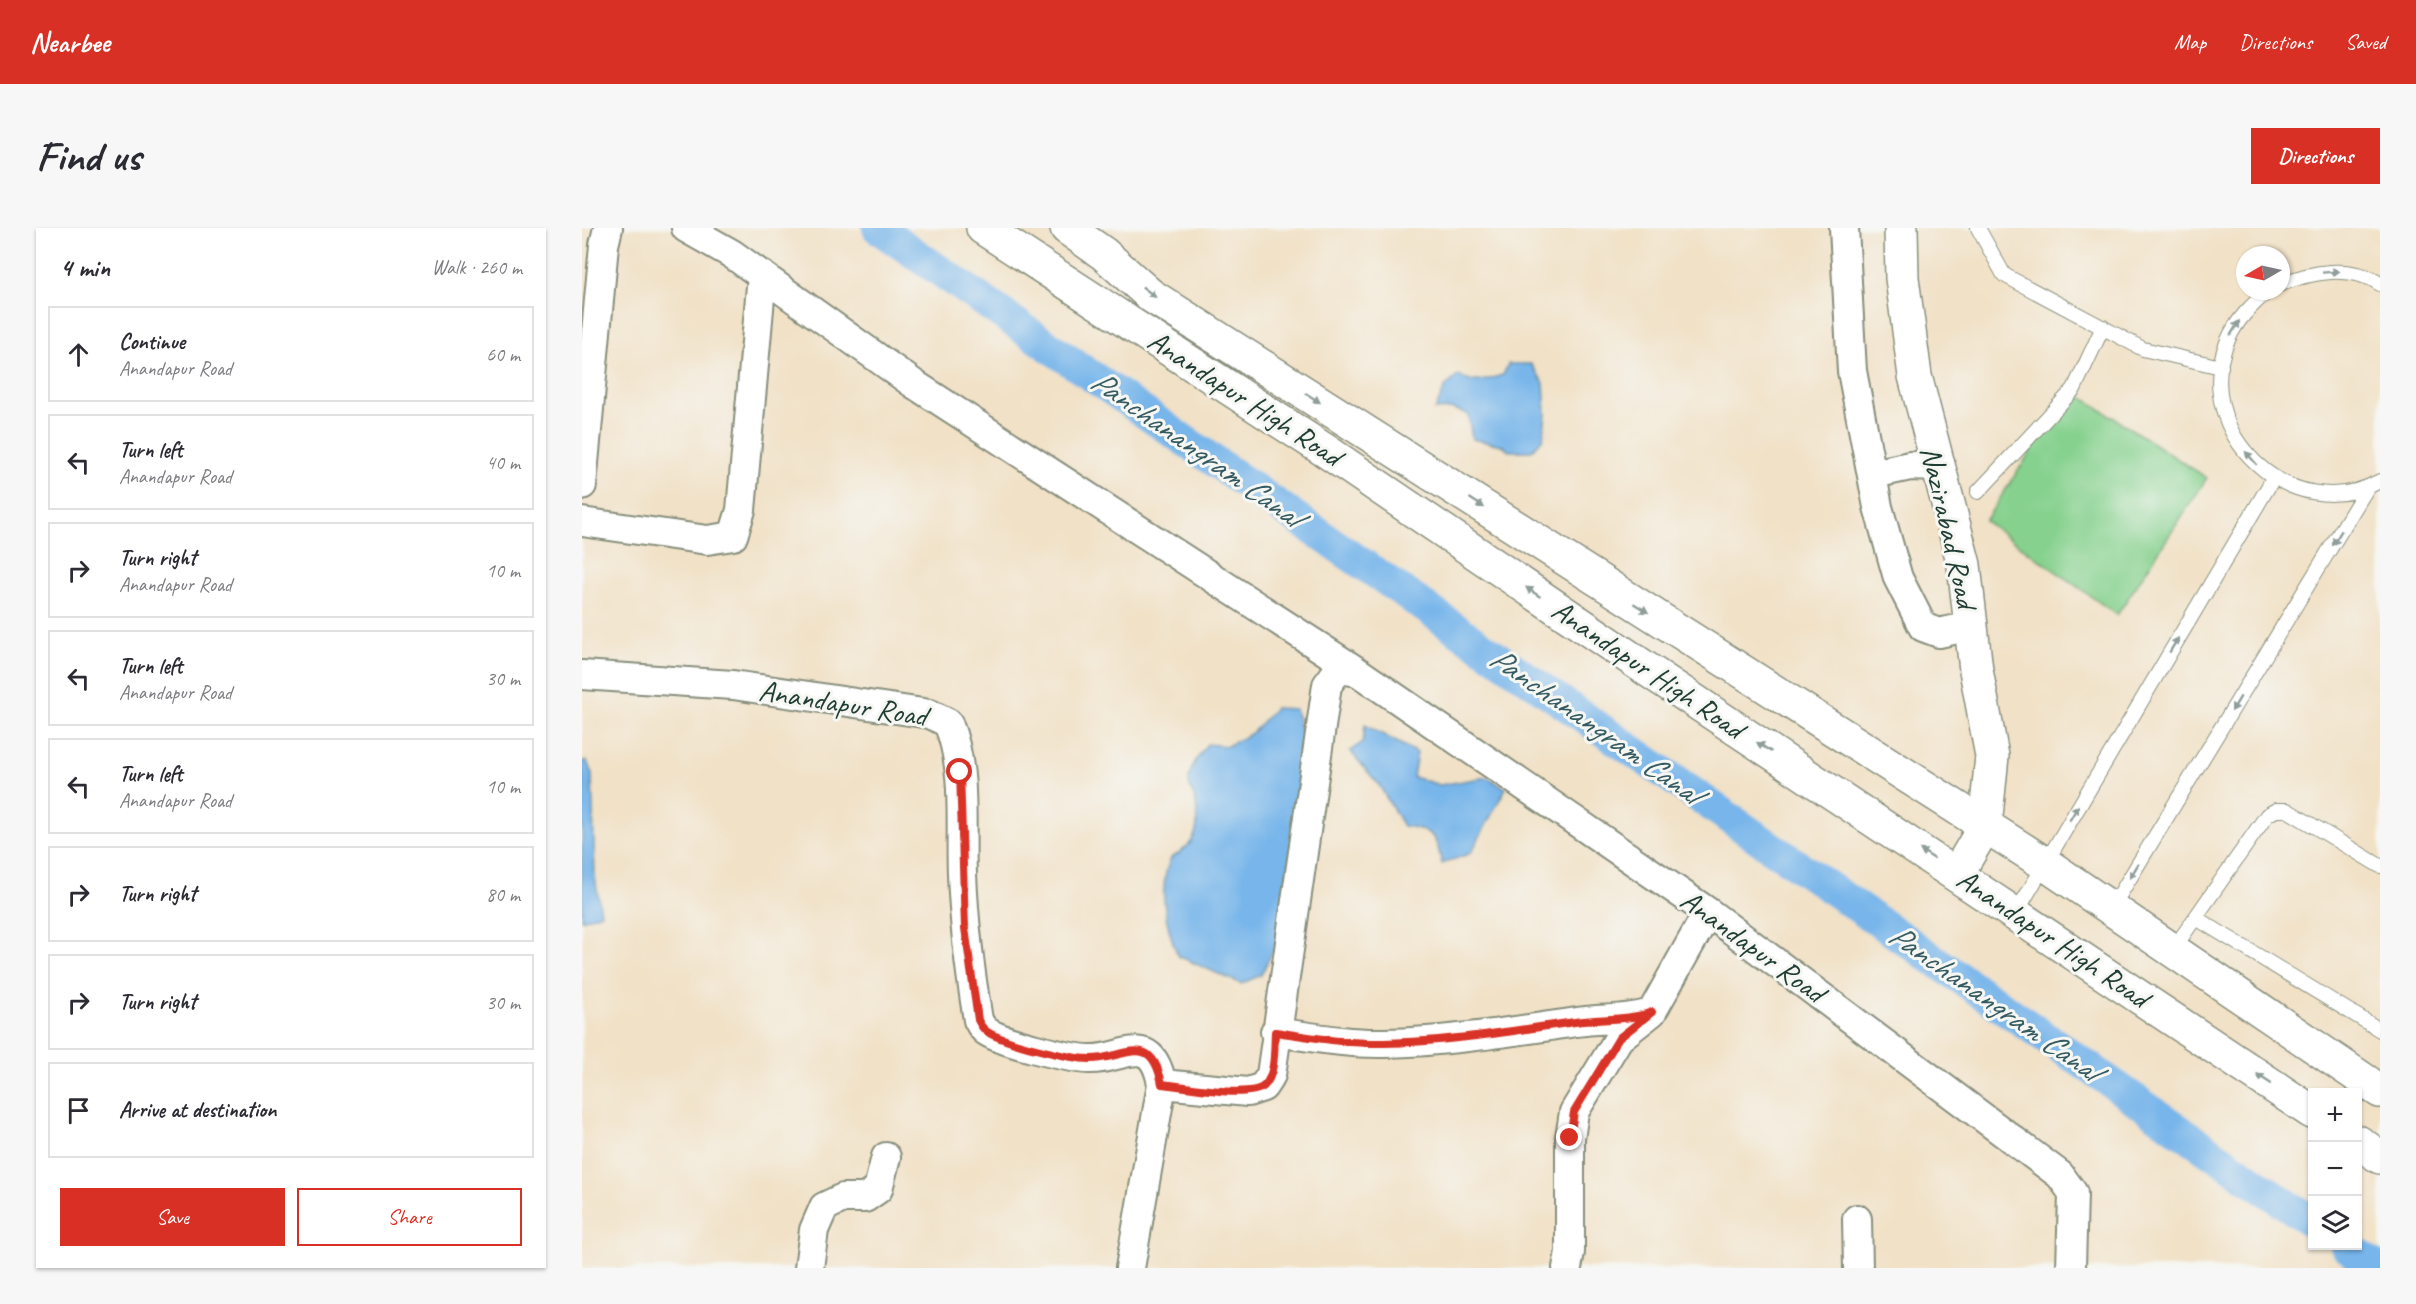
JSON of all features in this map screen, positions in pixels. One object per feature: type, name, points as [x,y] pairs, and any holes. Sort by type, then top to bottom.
[{"type":"main road","name":"Anandapur High Road","points":[[983,228],[1329,453],[1651,672],[2308,1109]]},
{"type":"main road","name":"Anandapur High Road","points":[[1067,228],[1104,254],[1150,294],[2044,863],[2380,1091]]},
{"type":"main road","name":"Nazirabad Road","points":[[1901,228],[1902,278],[1915,376],[1901,470],[1964,566],[1954,630],[1992,756],[1984,826]]},
{"type":"main road","points":[[1957,874],[1984,826]]},
{"type":"main road","points":[[2362,1145],[2380,1157]]},
{"type":"street","points":[[582,485],[604,245],[608,228]]},
{"type":"street","name":"Anandapur Road","points":[[686,228],[732,254],[924,391],[1358,672],[1708,912],[2060,1175],[2073,1193],[2071,1268]]},
{"type":"street","points":[[1844,228],[1852,371],[1901,470],[1878,507],[1898,578],[1923,627],[1954,630]]},
{"type":"street","points":[[582,522],[707,540],[733,536],[741,510],[762,275]]},
{"type":"street","points":[[1130,1268],[1162,1084],[1248,1092],[1263,1087],[1271,1075],[1275,1032],[1327,685],[1339,669],[1358,672]]},
{"type":"street","name":"Anandapur Road","points":[[582,675],[756,688],[930,714],[948,723],[956,745],[960,772],[965,928],[978,1020],[985,1030],[998,1037],[1075,1059],[1093,1060],[1128,1050],[1147,1054],[1156,1063],[1162,1084]]},
{"type":"street","points":[[1567,1268],[1570,1252],[1570,1138],[1574,1112],[1619,1038],[1652,1012],[1708,912]]},
{"type":"street","points":[[1275,1032],[1348,1042],[1394,1043],[1597,1019],[1639,1017],[1652,1012]]},
{"type":"street","points":[[809,1268],[814,1230],[824,1207],[843,1198],[865,1198],[878,1189],[886,1157]]},
{"type":"street","points":[[1857,1219],[1858,1268]]},
{"type":"lane","points":[[1977,228],[2004,275],[2143,349],[2221,367]]},
{"type":"lane","points":[[2290,280],[2306,274],[2341,271],[2380,284]]},
{"type":"lane","points":[[2258,300],[2246,310],[2228,340],[2221,367],[2223,410],[2237,443],[2261,470],[2293,488],[2331,495],[2367,488],[2380,481]]},
{"type":"lane","points":[[1978,492],[2074,389],[2103,327]]},
{"type":"lane","points":[[2016,913],[2274,477]]},
{"type":"lane","points":[[2110,909],[2367,488]]},
{"type":"lane","points":[[2172,951],[2267,815],[2276,810],[2287,810],[2380,866]]},
{"type":"lane","points":[[2196,918],[2380,1030]]},
{"type":"green space","points":[[2071,390],[2207,478],[2117,615],[1985,521]]},
{"type":"water","points":[[1508,364],[1531,364],[1544,383],[1546,414],[1543,439],[1531,451],[1509,451],[1502,445],[1472,439],[1468,414],[1452,409],[1435,410],[1445,387],[1459,375],[1469,381],[1486,380],[1503,375]]},
{"type":"water","points":[[1275,708],[1295,709],[1302,736],[1296,820],[1277,942],[1261,975],[1241,984],[1178,956],[1167,920],[1164,881],[1171,858],[1191,843],[1196,830],[1196,804],[1189,777],[1198,757],[1207,744],[1227,746],[1252,733]]},
{"type":"water","points":[[1365,725],[1417,753],[1413,777],[1440,785],[1487,777],[1506,788],[1471,853],[1442,864],[1438,847],[1432,836],[1421,829],[1403,826],[1379,785],[1350,751],[1363,742]]},
{"type":"water","points":[[582,761],[587,761],[592,774],[595,877],[601,913],[582,920]]},
{"type":"waterway","name":"Panchanangram Canal","points":[[878,228],[2308,1219]]},
{"type":"waterway","name":"Panchanangram Canal","points":[[2352,1250],[2378,1268]]},
{"type":"route","points":[[960,772],[965,928],[978,1020],[985,1030],[998,1037],[1075,1059],[1093,1060],[1128,1050],[1147,1054],[1156,1063],[1162,1084],[1248,1092],[1263,1087],[1271,1075],[1275,1032],[1348,1042],[1415,1042],[1597,1019],[1639,1017],[1652,1012],[1619,1038],[1574,1112],[1570,1138]]}]
